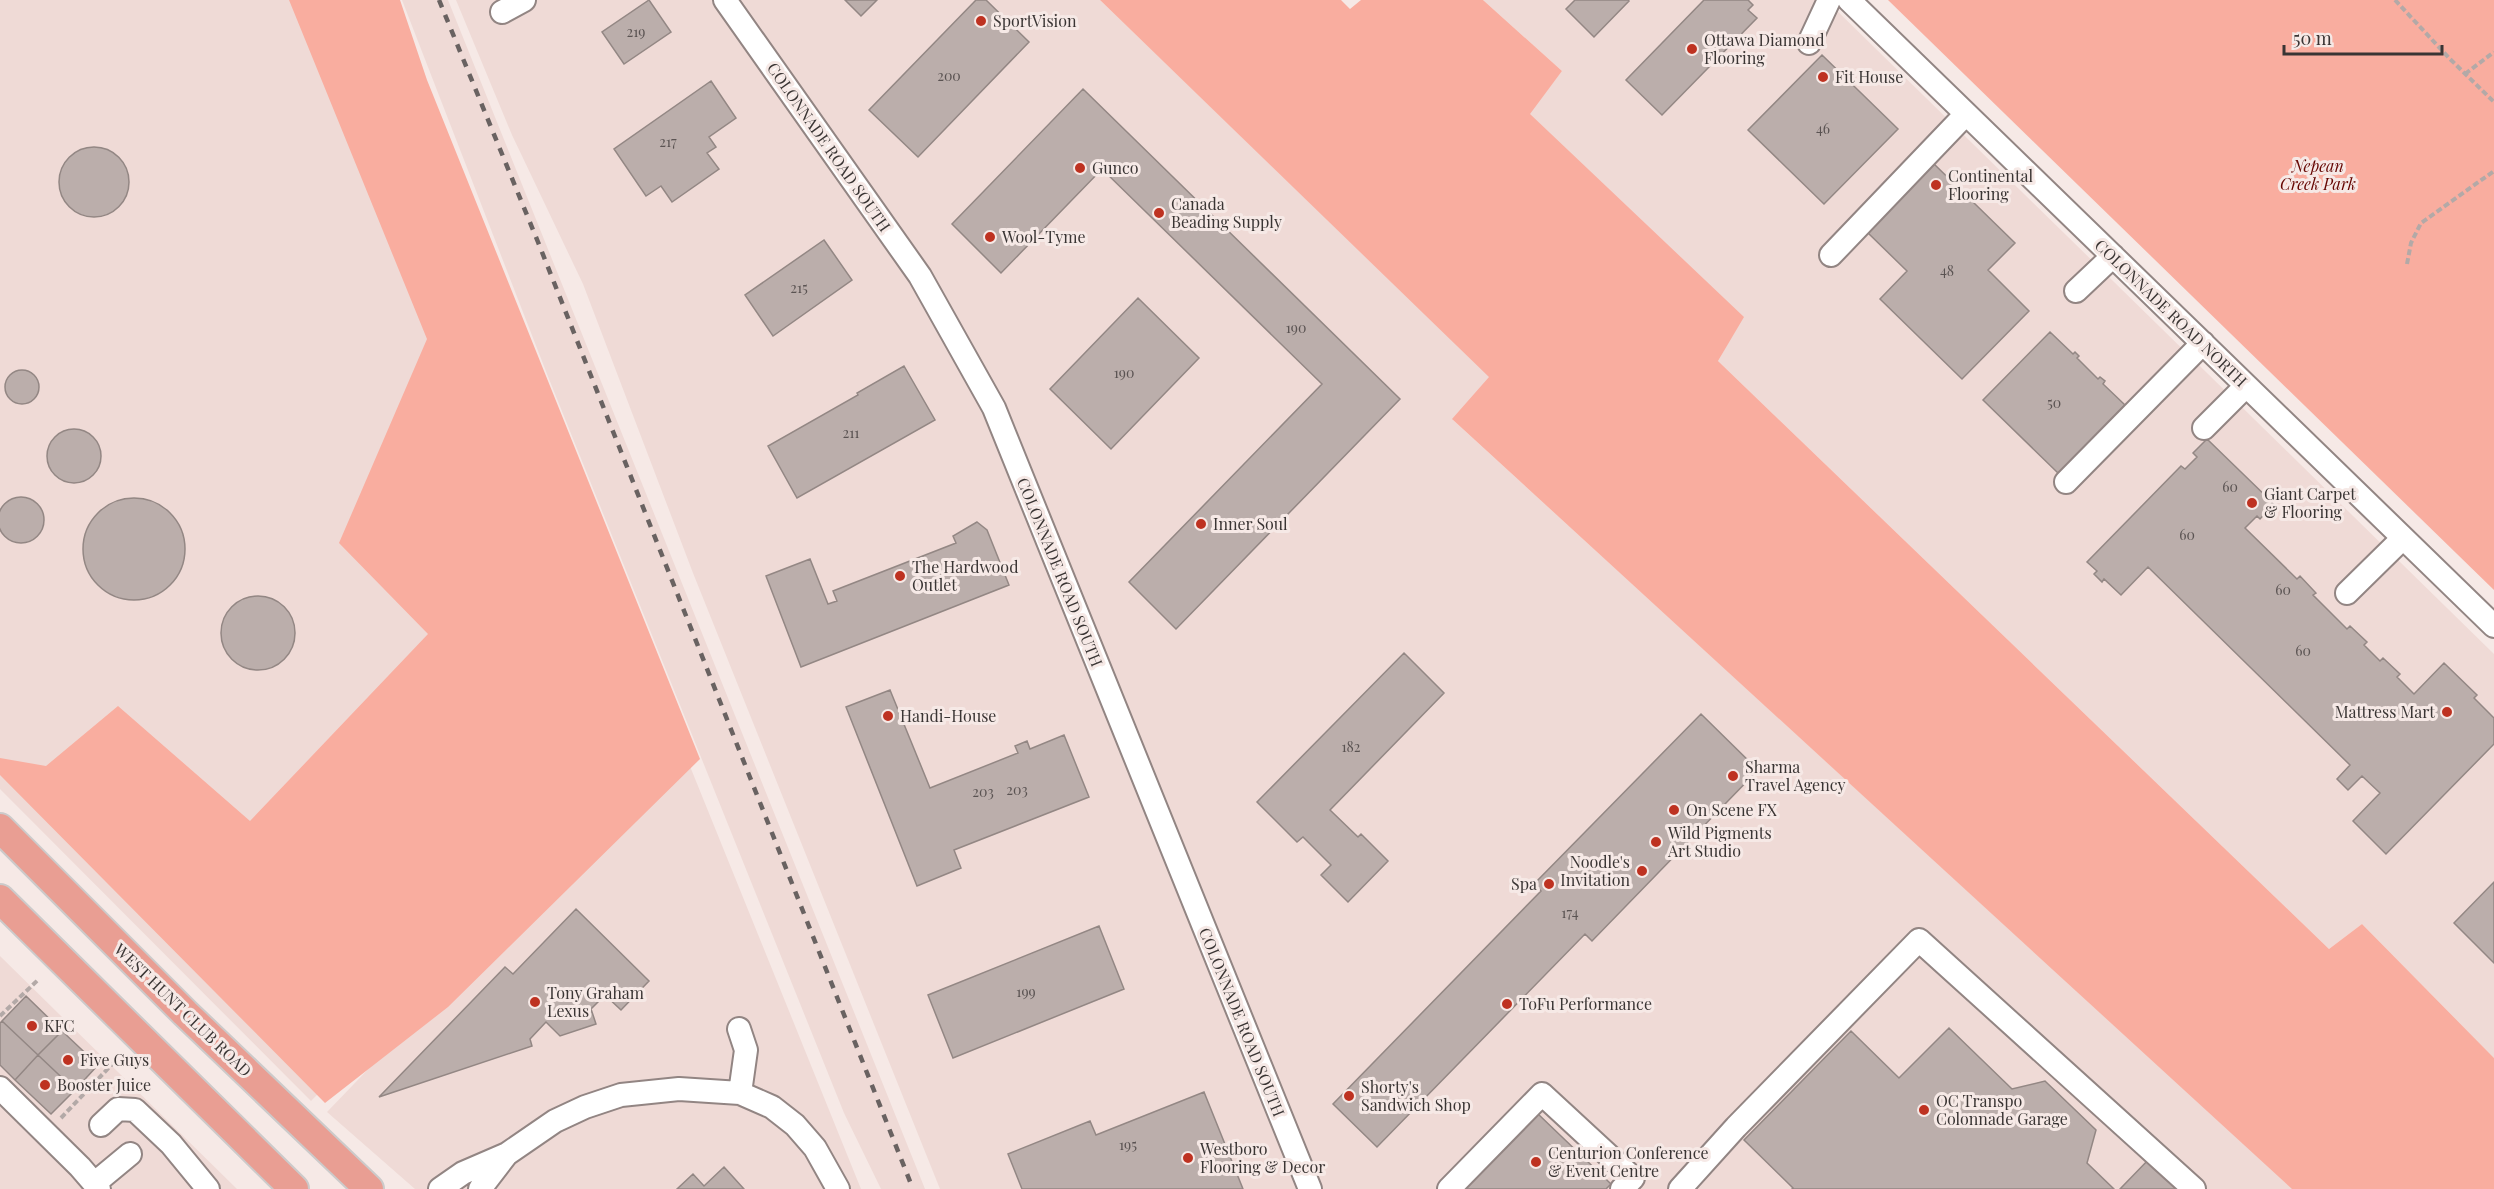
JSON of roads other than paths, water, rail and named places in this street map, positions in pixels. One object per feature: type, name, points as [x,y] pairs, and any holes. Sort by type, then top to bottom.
[{"type":"main road","name":"WEST HUNT CLUB ROAD","points":[[0,828],[194,1021],[369,1189]]},
{"type":"main road","points":[[0,899],[294,1189]]},
{"type":"street","points":[[502,12],[524,0]]},
{"type":"street","name":"COLONNADE ROAD SOUTH","points":[[725,0],[920,276],[994,408],[1310,1189]]},
{"type":"street","points":[[1809,43],[1828,0]]},
{"type":"street","name":"COLONNADE ROAD NORTH","points":[[1849,0],[2494,626]]},
{"type":"street","points":[[1831,255],[1966,114]]},
{"type":"street","points":[[2076,291],[2113,256]]},
{"type":"street","points":[[2066,482],[2203,343]]},
{"type":"street","points":[[2204,428],[2246,386]]},
{"type":"street","points":[[2347,593],[2403,538]]},
{"type":"street","points":[[1680,1189],[1736,1127],[1919,940],[2194,1189]]},
{"type":"street","points":[[739,1029],[746,1050],[741,1093]]},
{"type":"street","points":[[0,1088],[97,1186],[130,1154]]},
{"type":"street","points":[[440,1189],[463,1173],[507,1154],[555,1121],[585,1107],[621,1095],[679,1089],[741,1093],[772,1107],[795,1125],[815,1148],[838,1189]]},
{"type":"street","points":[[1449,1189],[1542,1094],[1633,1178],[1622,1189]]},
{"type":"street","points":[[101,1125],[117,1109],[135,1110],[171,1144],[208,1189]]},
{"type":"street","points":[[480,1189],[507,1154]]},
{"type":"railway","points":[[439,0],[538,242],[913,1189]]},
{"type":"place","name":"SportVision","points":[[981,21]]},
{"type":"place","name":"Ottawa Diamond Flooring","points":[[1692,49]]},
{"type":"place","name":"Fit House","points":[[1823,77]]},
{"type":"place","name":"Gunco","points":[[1080,168]]},
{"type":"place","name":"Continental Flooring","points":[[1936,185]]},
{"type":"place","name":"Canada Beading Supply","points":[[1159,213]]},
{"type":"place","name":"Wool-Tyme","points":[[990,237]]},
{"type":"place","name":"Giant Carpet & Flooring","points":[[2252,503]]},
{"type":"place","name":"Inner Soul","points":[[1201,524]]},
{"type":"place","name":"The Hardwood Outlet","points":[[900,576]]},
{"type":"place","name":"Mattress Mart","points":[[2447,712]]},
{"type":"place","name":"Handi-House","points":[[888,716]]},
{"type":"place","name":"Sharma Travel Agency","points":[[1733,776]]},
{"type":"place","name":"On Scene FX","points":[[1674,810]]},
{"type":"place","name":"Wild Pigments Art Studio","points":[[1656,842]]},
{"type":"place","name":"Noodle's Invitation","points":[[1642,871]]},
{"type":"place","name":"Spa","points":[[1549,884]]},
{"type":"place","name":"Tony Graham Lexus","points":[[535,1002]]},
{"type":"place","name":"ToFu Performance","points":[[1507,1004]]},
{"type":"place","name":"KFC","points":[[32,1026]]},
{"type":"place","name":"Five Guys","points":[[68,1060]]},
{"type":"place","name":"Booster Juice","points":[[45,1085]]},
{"type":"place","name":"Shorty's Sandwich Shop","points":[[1349,1096]]},
{"type":"place","name":"OC Transpo Colonnade Garage","points":[[1924,1110]]},
{"type":"place","name":"Westboro Flooring & Decor","points":[[1188,1158]]},
{"type":"place","name":"Centurion Conference & Event Centre","points":[[1536,1162]]},
{"type":"park label","name":"Nepean Creek Park","points":[[2318,175]]}]
